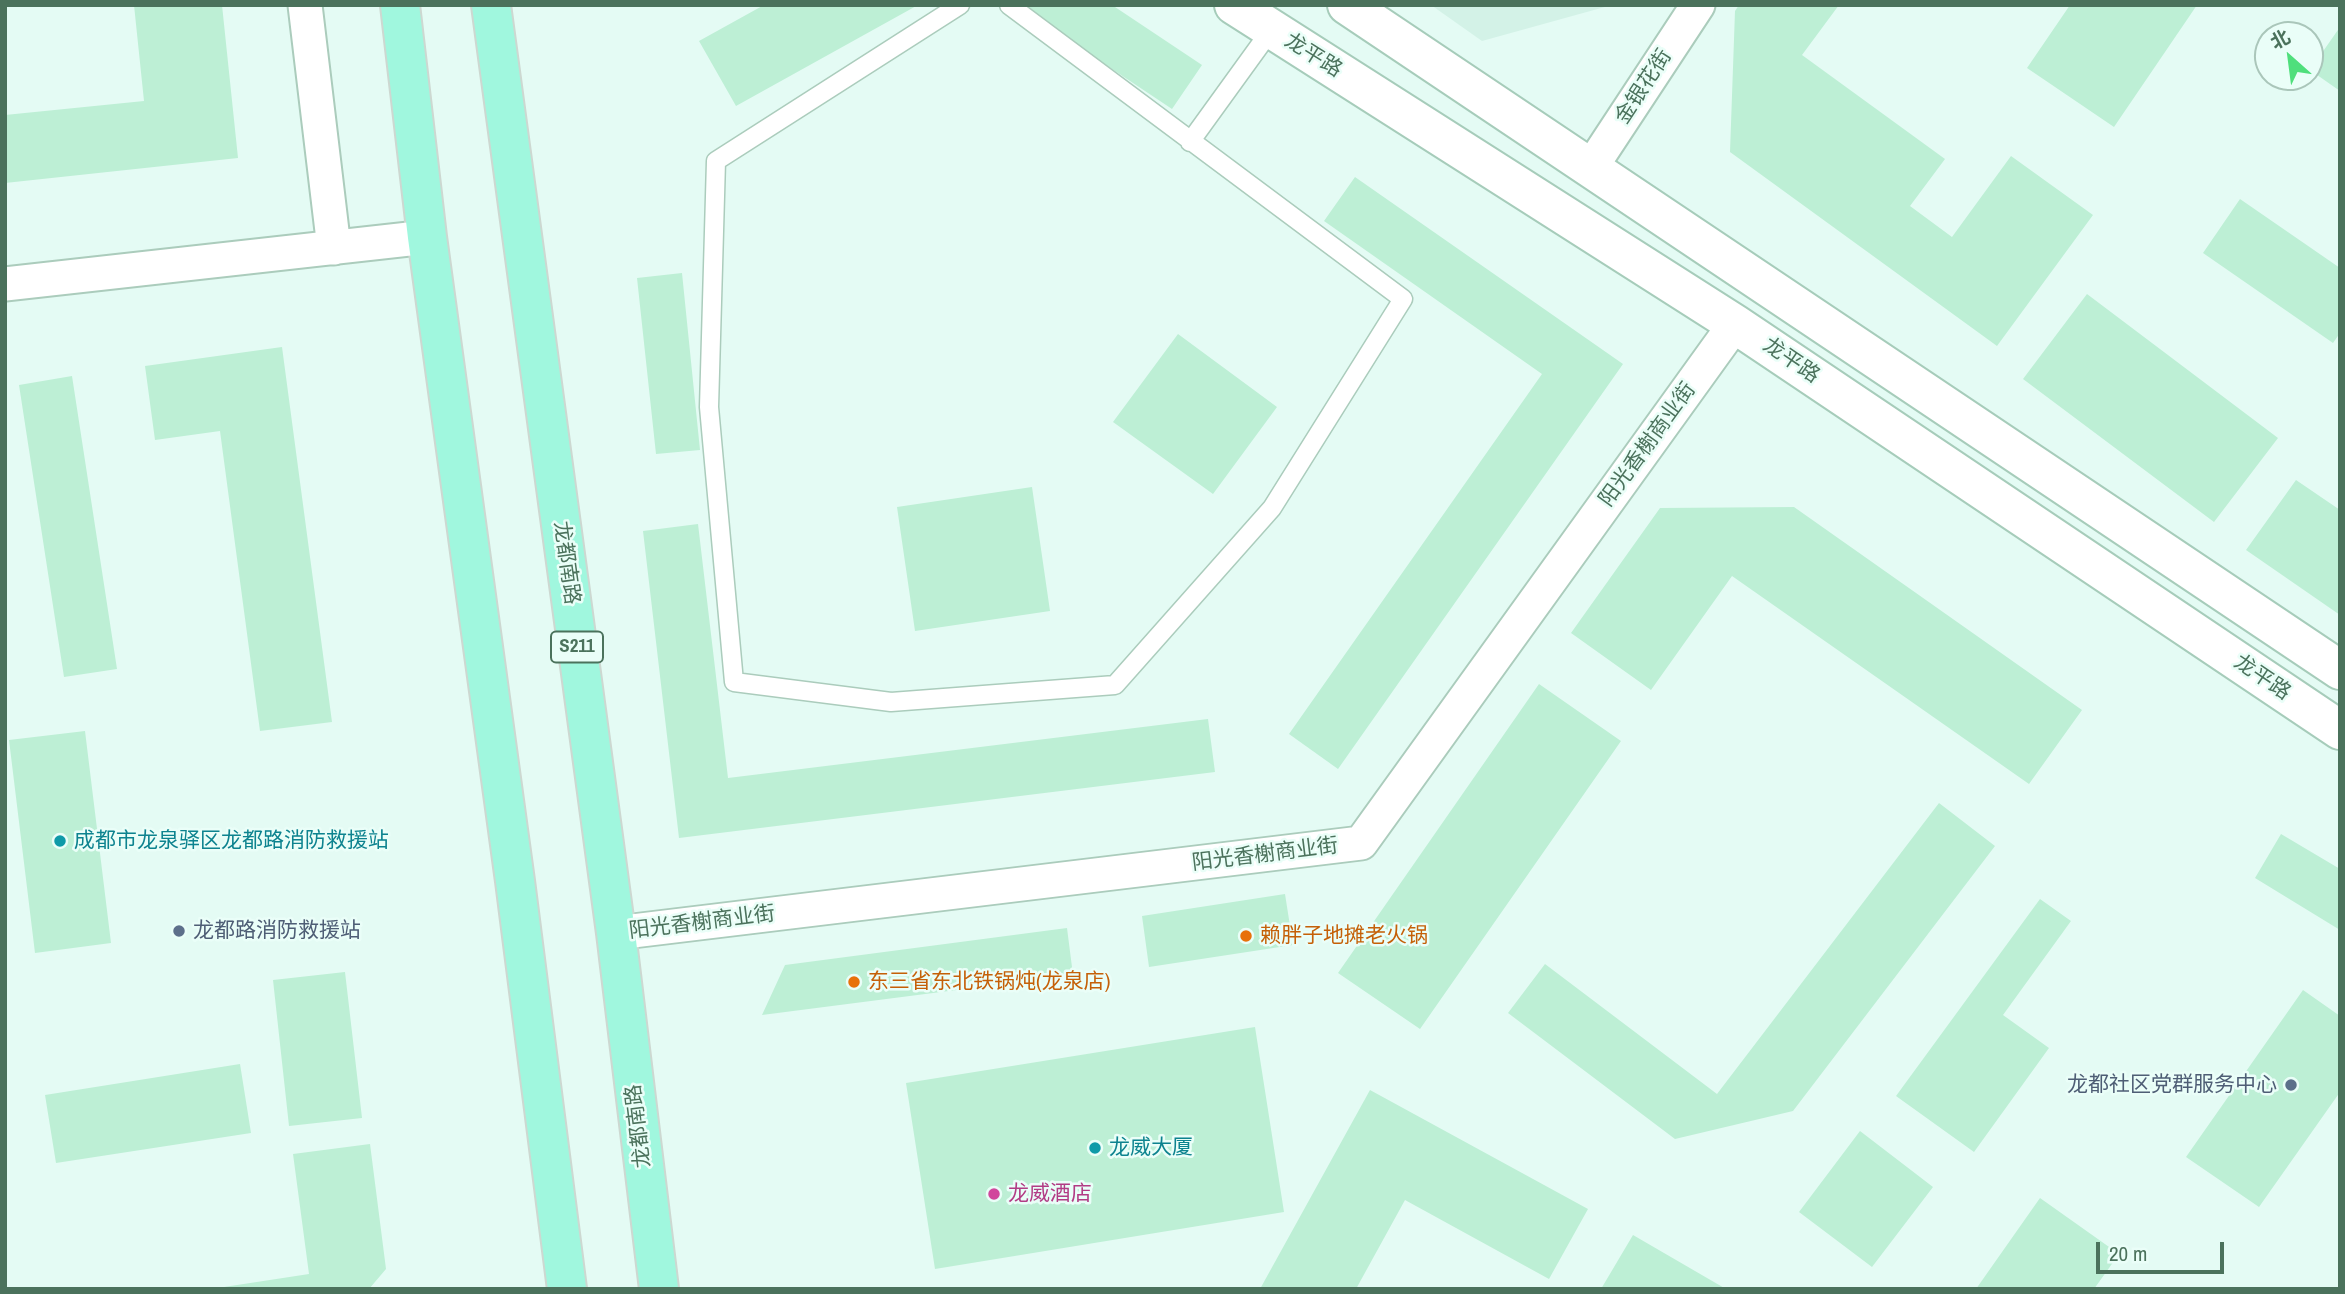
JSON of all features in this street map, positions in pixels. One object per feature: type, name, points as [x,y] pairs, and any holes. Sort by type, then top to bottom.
[{"type":"main road","points":[[400,5],[427,237],[515,881],[567,1289]]},
{"type":"main road","name":"龙都南路","points":[[491,5],[616,933],[659,1289]]},
{"type":"street","points":[[305,5],[334,248]]},
{"type":"street","name":"龙平路","points":[[1234,5],[1735,324],[2340,730]]},
{"type":"street","points":[[1347,5],[2340,670]]},
{"type":"street","name":"金银花街","points":[[1590,169],[1698,5]]},
{"type":"street","points":[[5,284],[427,237]]},
{"type":"street","name":"阳光香榭商业街","points":[[616,933],[1362,843],[1735,324]]},
{"type":"lane","points":[[960,5],[716,161],[709,407],[734,682],[891,702],[1115,685],[1272,508],[1403,299],[1010,5]]},
{"type":"lane","points":[[1190,142],[1271,30]]},
{"type":"shaded area","points":[[1431,5],[1612,5],[1482,41]]},
{"type":"building","points":[[134,5],[222,5],[238,158],[5,183],[5,115],[144,101]]},
{"type":"building","points":[[764,5],[918,5],[736,106],[699,41]]},
{"type":"building","points":[[1016,5],[1112,5],[1202,65],[1172,109]]},
{"type":"building","points":[[1739,5],[1839,5],[1802,55],[1945,159],[1910,206],[1952,237],[2011,156],[2093,215],[1997,346],[1730,152],[1735,11]]},
{"type":"building","points":[[2070,5],[2197,5],[2114,127],[2027,68]]},
{"type":"building","points":[[2340,27],[2340,91],[2324,80],[2324,50]]},
{"type":"building","points":[[1355,177],[1623,364],[1338,769],[1289,734],[1542,374],[1324,221]]},
{"type":"building","points":[[2240,199],[2340,268],[2340,333],[2333,343],[2203,253]]},
{"type":"building","points":[[682,273],[700,450],[656,454],[637,278]]},
{"type":"building","points":[[2087,294],[2278,438],[2214,522],[2023,379]]},
{"type":"building","points":[[1178,334],[1277,407],[1213,494],[1113,422]]},
{"type":"building","points":[[282,347],[332,722],[260,731],[220,431],[155,440],[145,366]]},
{"type":"building","points":[[72,376],[117,669],[64,677],[19,385]]},
{"type":"building","points":[[2296,480],[2340,510],[2340,615],[2246,550]]},
{"type":"building","points":[[1032,487],[1050,611],[915,631],[897,507]]},
{"type":"building","points":[[1794,507],[2082,710],[2029,784],[1732,576],[1651,690],[1571,633],[1660,508]]},
{"type":"building","points":[[698,524],[728,778],[1208,719],[1215,772],[679,838],[643,531]]},
{"type":"building","points":[[1539,684],[1621,741],[1420,1029],[1338,973]]},
{"type":"building","name":"成都市龙泉驿区龙都路消防救援站","points":[[85,731],[111,943],[35,953],[9,740]]},
{"type":"building","points":[[1939,803],[1995,846],[1793,1111],[1675,1139],[1508,1013],[1545,964],[1717,1094]]},
{"type":"building","points":[[2281,834],[2340,869],[2340,930],[2255,878]]},
{"type":"building","points":[[1285,894],[1293,945],[1149,967],[1142,916]]},
{"type":"building","points":[[2040,899],[2071,921],[2003,1015],[2049,1048],[1974,1152],[1896,1096]]},
{"type":"building","points":[[1067,928],[1073,975],[762,1015],[785,965]]},
{"type":"building","points":[[345,972],[362,1118],[289,1126],[273,980]]},
{"type":"building","points":[[2303,990],[2340,1016],[2340,1092],[2259,1207],[2186,1157]]},
{"type":"building","name":"龙威大厦","points":[[1255,1027],[1284,1212],[935,1269],[906,1083]]},
{"type":"building","points":[[240,1064],[251,1133],[56,1163],[45,1095]]},
{"type":"building","points":[[1370,1090],[1588,1209],[1549,1279],[1405,1200],[1356,1289],[1260,1289]]},
{"type":"building","points":[[1860,1131],[1933,1187],[1872,1267],[1799,1212]]},
{"type":"building","points":[[370,1144],[386,1269],[369,1289],[211,1289],[309,1274],[293,1154]]},
{"type":"building","points":[[2040,1198],[2119,1254],[2094,1289],[1976,1289]]},
{"type":"building","points":[[1633,1235],[1726,1289],[1601,1289]]},
{"type":"place","name":"成都市龙泉驿区龙都路消防救援站","points":[[60,841]]},
{"type":"place","name":"龙都路消防救援站","points":[[179,931]]},
{"type":"place","name":"赖胖子地摊老火锅","points":[[1246,936]]},
{"type":"place","name":"东三省东北铁锅炖(龙泉店)","points":[[854,982]]},
{"type":"place","name":"龙都社区党群服务中心","points":[[2291,1085]]},
{"type":"place","name":"龙威大厦","points":[[1095,1148]]},
{"type":"place","name":"龙威酒店","points":[[994,1194]]}]
